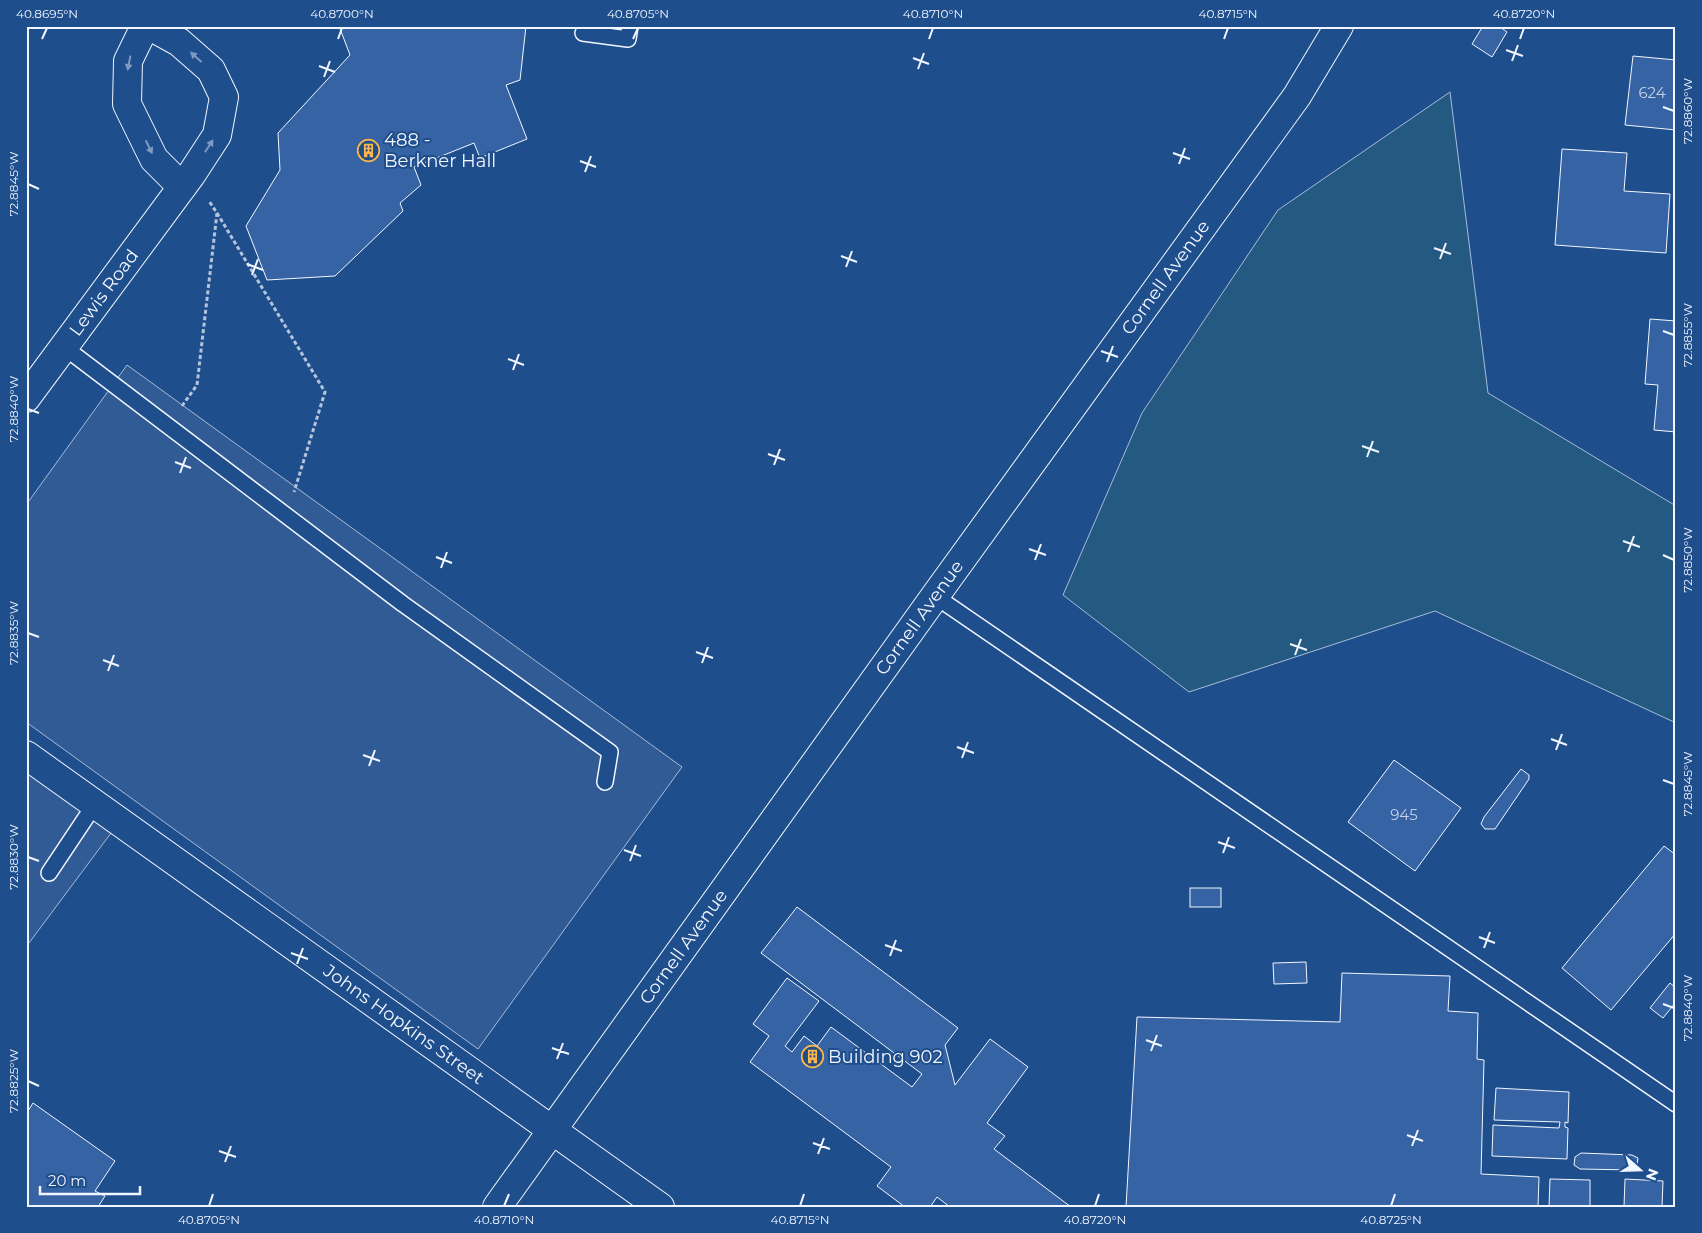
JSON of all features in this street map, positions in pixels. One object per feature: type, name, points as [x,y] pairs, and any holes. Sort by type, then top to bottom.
[{"type":"street","points":[[145,26],[128,61],[127,104],[154,159],[186,181]]},
{"type":"street","name":"Lewis Road","points":[[26,398],[186,181],[217,135],[224,97],[211,70],[179,42],[150,26]]},
{"type":"street","name":"Cornell Avenue","points":[[498,1207],[935,596],[1297,96],[1339,26]]},
{"type":"street","name":"Johns Hopkins Street","points":[[26,755],[660,1207]]},
{"type":"lane","points":[[584,33],[628,39],[630,26]]},
{"type":"lane","points":[[64,347],[286,516],[483,662],[610,752],[605,782]]},
{"type":"lane","points":[[935,596],[1676,1104]]},
{"type":"lane","points":[[49,873],[95,804]]},
{"type":"path","points":[[186,181],[217,212],[325,392],[286,516]]},
{"type":"path","points":[[167,427],[197,385],[217,212]]},
{"type":"shaded area","points":[[1450,92],[1488,393],[1676,506],[1676,723],[1435,611],[1189,692],[1063,595],[1142,413],[1278,210]]},
{"type":"shaded area","points":[[127,365],[682,767],[478,1049],[26,722],[26,505]]},
{"type":"shaded area","points":[[26,755],[120,821],[26,947]]},
{"type":"building","name":"488 - Berkner Hall","points":[[339,26],[526,26],[520,80],[506,85],[527,139],[480,158],[474,143],[414,167],[421,185],[400,203],[403,211],[335,276],[267,280],[246,226],[280,170],[278,133],[350,55]]},
{"type":"building","points":[[1483,26],[1499,26],[1507,32],[1492,57],[1472,44]]},
{"type":"building","points":[[1633,56],[1676,60],[1676,130],[1625,125]]},
{"type":"building","points":[[1562,149],[1627,153],[1624,191],[1670,194],[1666,253],[1555,245]]},
{"type":"building","points":[[1650,319],[1676,321],[1676,432],[1654,430],[1658,385],[1645,384]]},
{"type":"building","points":[[1394,760],[1461,808],[1415,871],[1348,822]]},
{"type":"building","points":[[1521,769],[1529,775],[1529,779],[1495,829],[1485,829],[1481,824],[1484,817]]},
{"type":"building","points":[[1664,846],[1676,855],[1676,933],[1611,1010],[1562,968]]},
{"type":"building","points":[[1190,888],[1221,888],[1221,907],[1190,907]]},
{"type":"building","name":"Building 902","points":[[797,907],[958,1028],[945,1045],[955,1085],[990,1039],[1028,1067],[987,1123],[1005,1136],[994,1149],[1071,1207],[950,1207],[937,1197],[930,1207],[905,1207],[877,1186],[891,1167],[750,1062],[769,1036],[753,1024],[787,978],[819,1001],[785,1046],[792,1052],[804,1036],[817,1046],[831,1027],[912,1087],[922,1074],[761,953]]},
{"type":"building","points":[[1306,962],[1307,983],[1274,984],[1273,963]]},
{"type":"building","points":[[1342,973],[1450,976],[1448,1011],[1478,1013],[1477,1059],[1484,1060],[1481,1174],[1539,1177],[1538,1207],[1126,1207],[1137,1017],[1340,1022]]},
{"type":"building","points":[[1670,983],[1676,988],[1676,1002],[1663,1018],[1650,1008]]},
{"type":"building","points":[[1496,1088],[1569,1092],[1568,1123],[1565,1122],[1565,1127],[1568,1128],[1567,1159],[1492,1156],[1493,1125],[1559,1128],[1560,1122],[1494,1120]]},
{"type":"building","points":[[33,1103],[115,1161],[95,1191],[105,1196],[98,1207],[26,1207],[26,1114]]},
{"type":"building","points":[[1581,1153],[1632,1155],[1638,1158],[1637,1165],[1633,1170],[1580,1169],[1574,1165],[1575,1157]]},
{"type":"building","points":[[1550,1179],[1590,1180],[1590,1207],[1549,1207]]},
{"type":"building","points":[[1625,1179],[1663,1181],[1662,1207],[1624,1207]]},
{"type":"place","name":"488 - Berkner Hall","points":[[368,150]]},
{"type":"place","name":"Building 902","points":[[812,1057]]}]
